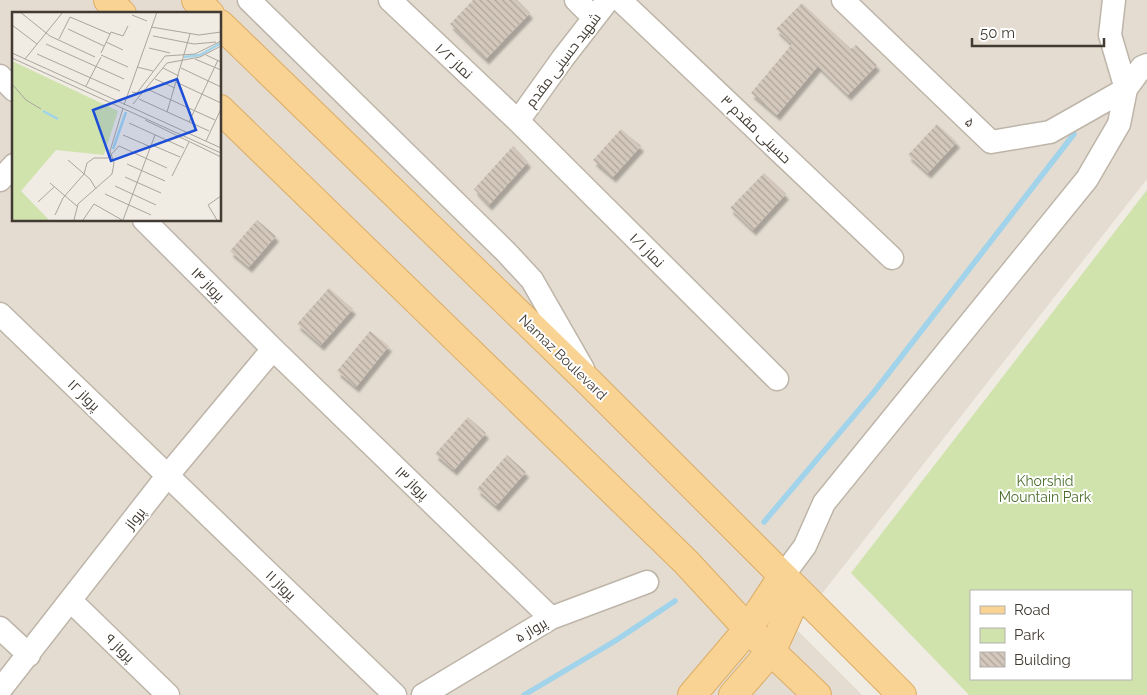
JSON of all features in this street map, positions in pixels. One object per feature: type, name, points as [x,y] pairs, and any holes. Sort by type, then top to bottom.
[{"type":"main road","points":[[108,0],[120,12]]},
{"type":"main road","points":[[196,0],[208,12]]},
{"type":"main road","name":"Namaz Boulevard","points":[[221,25],[590,383],[902,695]]},
{"type":"main road","points":[[221,110],[686,562],[748,629],[817,695]]},
{"type":"main road","points":[[692,695],[748,629],[790,585]]},
{"type":"main road","points":[[733,695],[772,650],[790,585]]},
{"type":"street","points":[[249,0],[506,252],[532,280],[590,383]]},
{"type":"street","name":"نماز ۱/۲","points":[[390,0],[518,121]]},
{"type":"street","points":[[576,0],[594,18]]},
{"type":"street","name":"شهید حسینی مقدم","points":[[518,121],[608,0]]},
{"type":"street","name":"حسینی مقدم ۳","points":[[620,0],[892,258]]},
{"type":"street","name":"۵","points":[[843,0],[991,142],[1050,132],[1126,89]]},
{"type":"street","points":[[1114,0],[1110,35],[1126,89]]},
{"type":"street","points":[[790,585],[824,503],[1087,179],[1119,124],[1126,89],[1142,67],[1147,65]]},
{"type":"street","points":[[0,76],[12,88]]},
{"type":"street","name":"نماز ۱/۱","points":[[518,121],[777,379]]},
{"type":"street","points":[[0,180],[12,167]]},
{"type":"street","name":"پرواز ۱۴","points":[[145,221],[273,349]]},
{"type":"street","name":"پرواز ۱۲","points":[[0,314],[168,475]]},
{"type":"street","name":"پرواز","points":[[0,690],[168,475],[273,349]]},
{"type":"street","name":"پرواز ۱۳","points":[[273,349],[550,618]]},
{"type":"street","name":"پرواز ۱۱","points":[[168,475],[395,695]]},
{"type":"street","name":"پرواز ۵","points":[[423,695],[550,618],[647,582]]},
{"type":"street","name":"پرواز ۹","points":[[71,601],[168,695]]},
{"type":"street","points":[[0,628],[28,655]]},
{"type":"shaded area","points":[[0,0],[1147,0],[1147,179],[795,628],[862,695],[0,695]]},
{"type":"green space","name":"Khorshid Mountain Park","points":[[1147,190],[1147,695],[969,695],[851,573]]},
{"type":"building","points":[[473,0],[517,0],[530,13],[486,59],[450,24]]},
{"type":"building","points":[[802,3],[851,49],[856,45],[877,65],[848,95],[818,66],[777,115],[751,93],[792,44],[776,29]]},
{"type":"building","points":[[937,124],[957,142],[928,173],[908,155]]},
{"type":"building","points":[[621,129],[641,146],[613,177],[593,160]]},
{"type":"building","points":[[513,146],[528,162],[489,205],[474,189]]},
{"type":"building","points":[[764,173],[786,194],[753,230],[730,208]]},
{"type":"building","points":[[257,220],[276,236],[249,267],[230,251]]},
{"type":"building","points":[[329,288],[353,309],[321,345],[297,324]]},
{"type":"building","points":[[370,331],[389,346],[356,387],[337,371]]},
{"type":"building","points":[[468,417],[486,433],[454,470],[435,454]]},
{"type":"building","points":[[507,455],[526,472],[496,506],[477,489]]},
{"type":"waterway","points":[[764,522],[874,392],[1074,134]]},
{"type":"waterway","points":[[524,695],[615,641],[675,601]]}]
